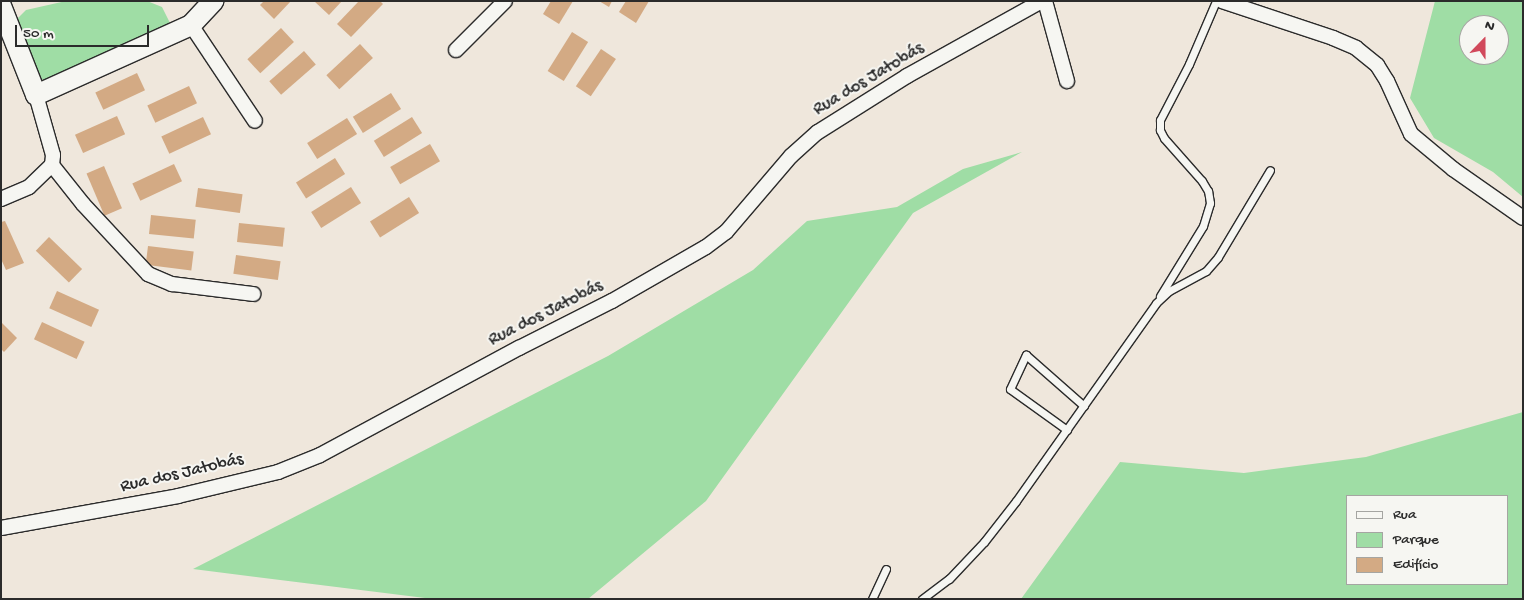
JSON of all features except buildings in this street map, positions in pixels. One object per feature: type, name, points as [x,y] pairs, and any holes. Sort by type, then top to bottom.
[{"type":"street","points":[[1,199],[29,187],[52,165],[54,155],[36,95],[1,6],[16,1]]},
{"type":"street","points":[[36,95],[191,25],[213,1]]},
{"type":"street","points":[[456,50],[505,1]]},
{"type":"street","name":"Rua dos Jatobás","points":[[1,528],[178,496],[278,472],[320,455],[519,348],[612,301],[693,255],[726,232],[791,156],[818,132],[907,76],[1043,1],[1067,81]]},
{"type":"street","points":[[1222,1],[1333,38],[1356,48],[1377,66],[1387,81],[1411,134],[1453,169],[1523,218]]},
{"type":"street","points":[[191,25],[255,121]]},
{"type":"street","points":[[52,165],[83,204],[148,274],[172,284],[253,294]]},
{"type":"lane","points":[[922,599],[949,579],[984,542],[1067,430],[1156,303],[1208,213],[1210,203],[1208,191],[1164,138],[1160,130],[1160,120],[1216,1]]},
{"type":"lane","points":[[1156,303],[1169,292],[1206,271],[1218,257],[1270,170]]},
{"type":"lane","points":[[1067,430],[1010,389],[1026,355],[1084,406]]},
{"type":"lane","points":[[872,599],[886,569]]},
{"type":"green space","points":[[66,1],[147,1],[162,7],[172,27],[53,79],[36,80],[17,19],[26,10]]},
{"type":"green space","points":[[1435,1],[1523,1],[1523,197],[1493,172],[1434,138],[1410,98]]},
{"type":"green space","points":[[1022,152],[913,213],[706,501],[588,599],[433,599],[193,569],[608,356],[753,270],[807,221],[897,207],[963,169]]},
{"type":"green space","points":[[1523,412],[1523,599],[1021,599],[1120,462],[1244,473],[1366,457]]}]
